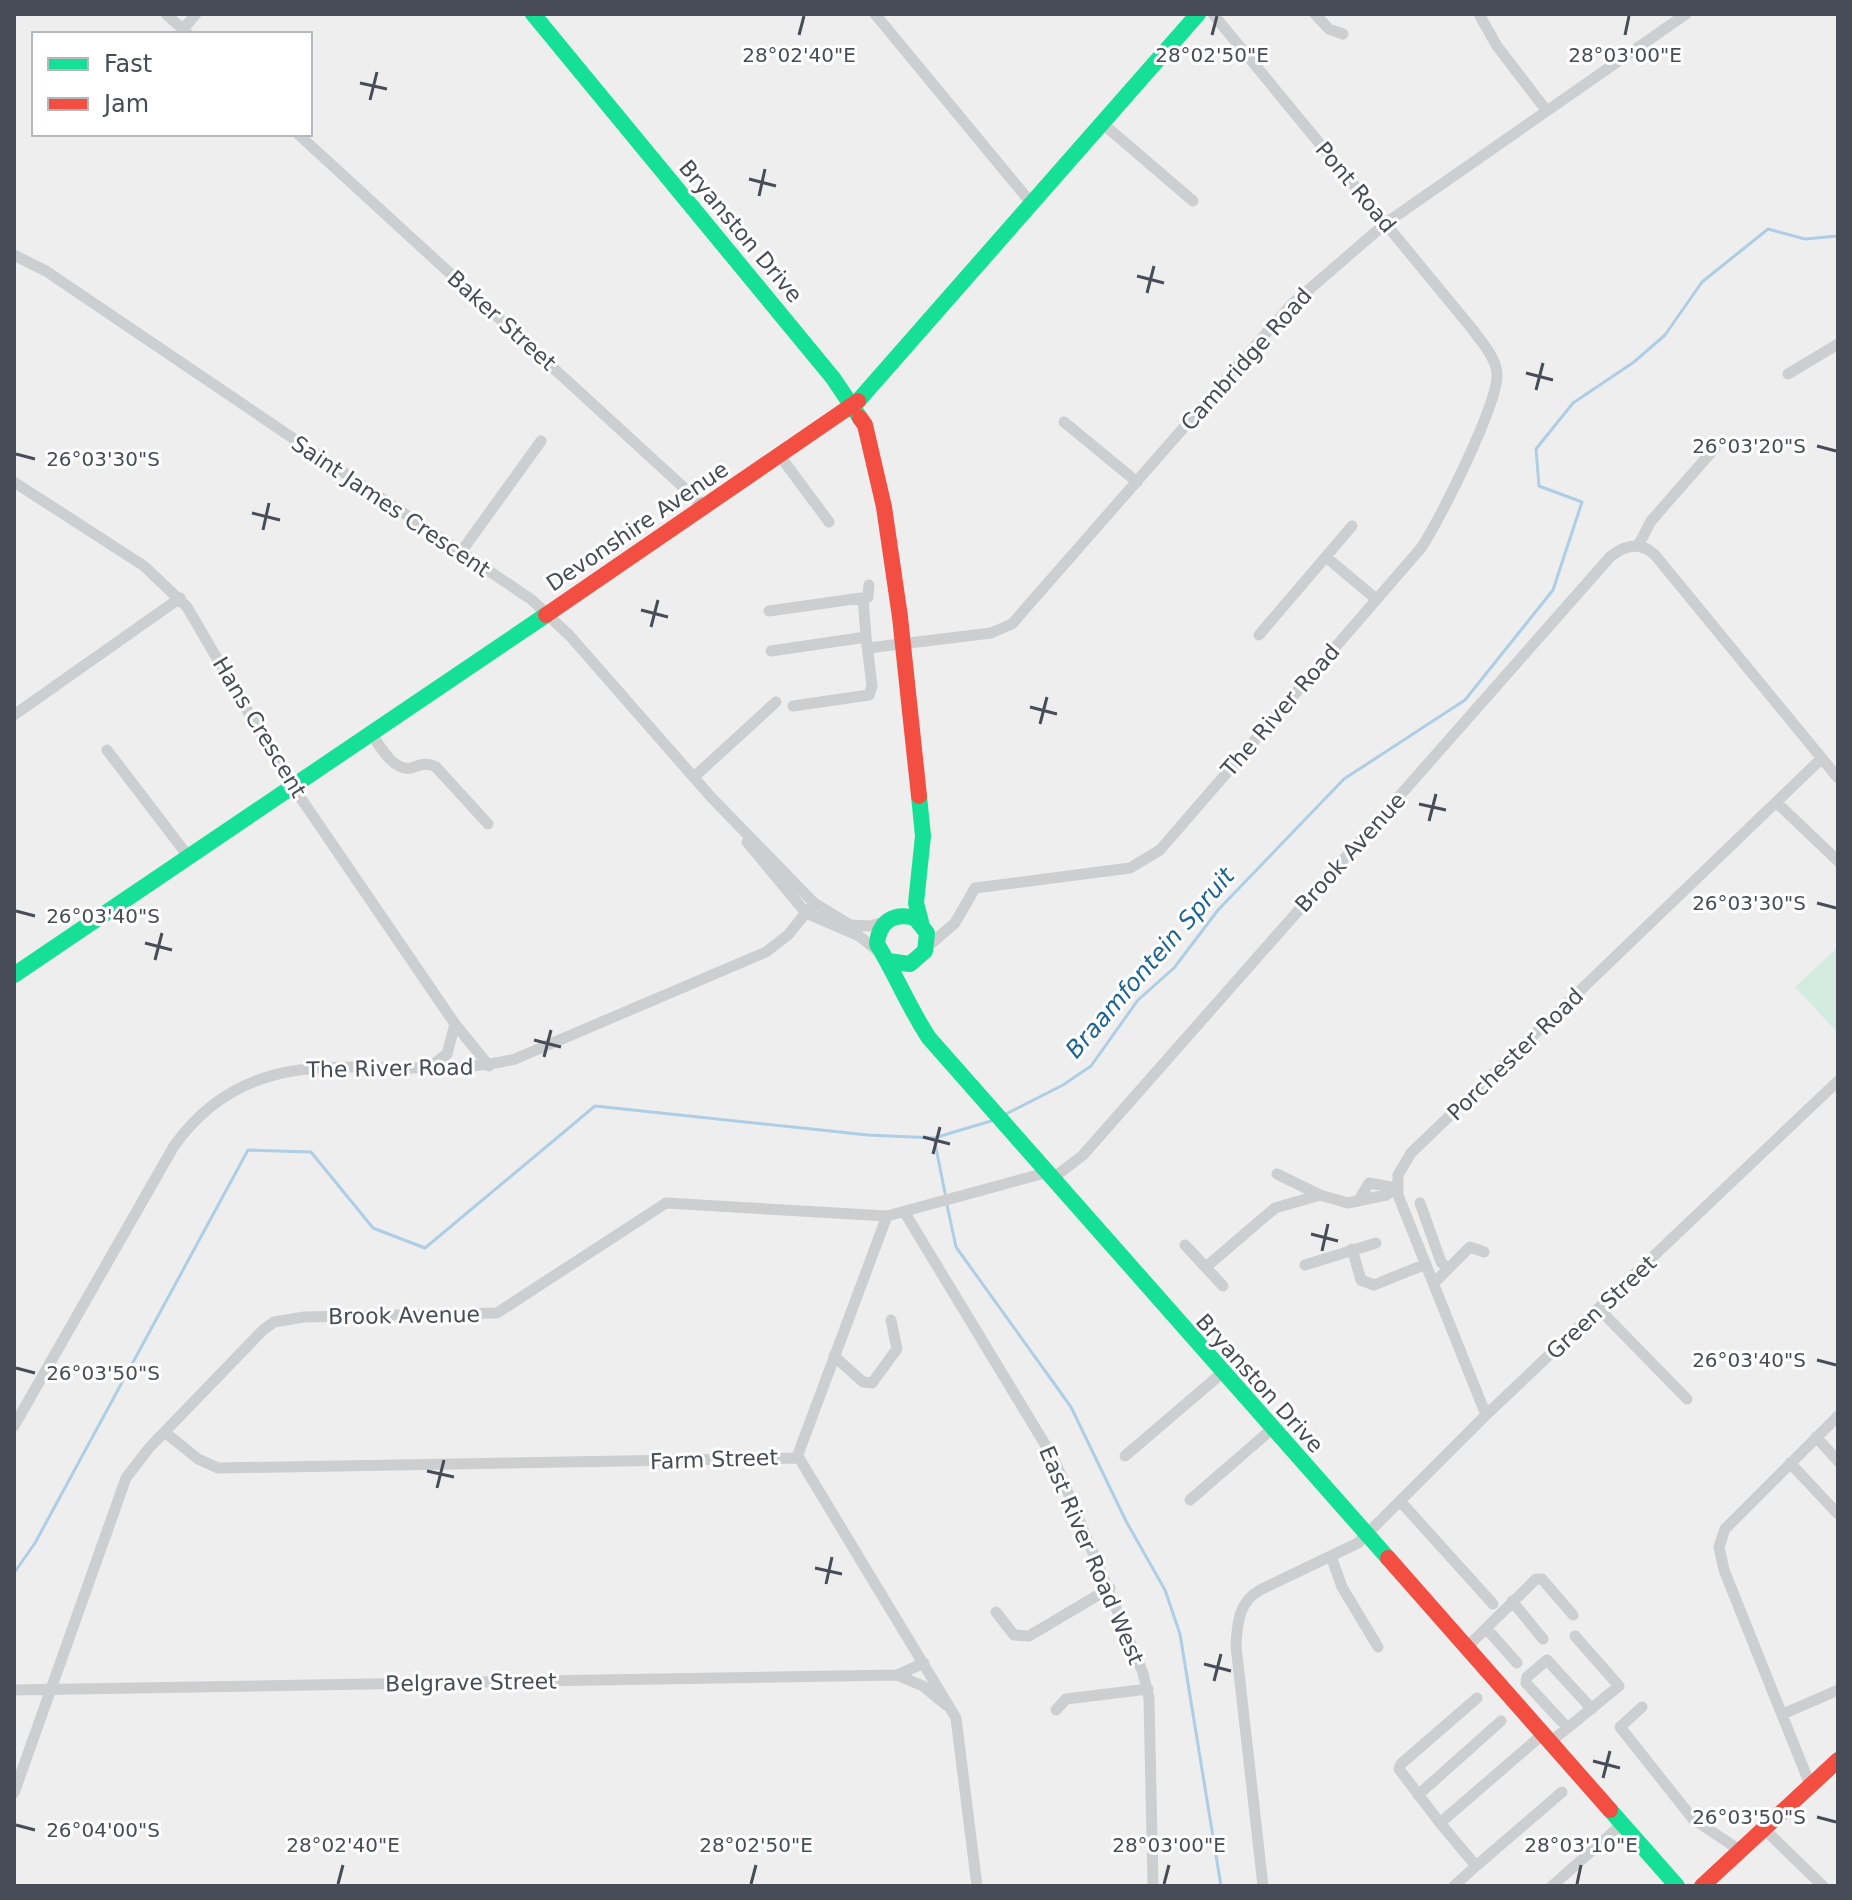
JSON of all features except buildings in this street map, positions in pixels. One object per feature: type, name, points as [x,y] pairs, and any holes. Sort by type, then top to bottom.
[{"type":"main road","name":"Bryanston Drive","points":[[533,14],[854,406],[869,437],[923,836],[916,903],[923,925]]},
{"type":"main road","name":"Devonshire Avenue","points":[[14,975],[854,406],[1198,14]]},
{"type":"main road","name":"Bryanston Drive","points":[[888,919],[909,893],[916,841],[898,645]]},
{"type":"main road","points":[[912,1013],[911,980],[925,951],[923,925],[908,915],[888,919],[877,936],[884,956],[902,966],[925,951]]},
{"type":"main road","name":"Bryanston Drive","points":[[884,956],[912,1013],[970,1088],[1677,1886]]},
{"type":"main road","points":[[1702,1886],[1766,1831],[1838,1760]]},
{"type":"main road","name":"Bryanston Drive","points":[[1580,1778],[1686,1886]]},
{"type":"main road","points":[[1715,1886],[1748,1847]]},
{"type":"main road","points":[[1654,1860],[1657,1886]]},
{"type":"street","points":[[166,14],[186,32],[196,14]]},
{"type":"street","points":[[875,14],[1032,204]]},
{"type":"street","name":"Pont Road","points":[[1213,14],[1473,330],[1495,363]]},
{"type":"street","points":[[1315,14],[1329,29],[1343,34]]},
{"type":"street","name":"Cambridge Road","points":[[771,651],[867,643],[898,645],[991,633],[1012,624],[1291,305],[1386,223],[1686,14]]},
{"type":"street","points":[[1480,16],[1497,46],[1546,110]]},
{"type":"street","points":[[1102,123],[1193,201]]},
{"type":"street","name":"Baker Street","points":[[300,136],[705,507]]},
{"type":"street","name":"Saint James Crescent","points":[[14,255],[46,271],[548,613],[810,908],[859,936],[884,956]]},
{"type":"street","points":[[1788,374],[1838,344]]},
{"type":"street","name":"The River Road","points":[[925,951],[955,923],[975,888],[1130,868],[1150,859],[1421,548],[1438,520],[1490,403],[1497,381],[1495,363]]},
{"type":"street","points":[[1064,422],[1137,482]]},
{"type":"street","points":[[461,552],[541,441]]},
{"type":"street","points":[[1715,448],[1651,521],[1638,546],[1655,555],[1838,778]]},
{"type":"street","points":[[780,456],[829,522]]},
{"type":"street","name":"Hans Crescent","points":[[14,482],[144,566],[180,598],[292,785],[455,1024],[489,1066]]},
{"type":"street","points":[[1259,635],[1352,526]]},
{"type":"street","name":"Brook Avenue","points":[[14,1793],[122,1486],[137,1462],[274,1322],[304,1317],[497,1313],[661,1204],[887,1216],[1049,1176],[1083,1155],[1135,1098],[1610,557],[1624,548],[1638,546]]},
{"type":"street","points":[[1326,557],[1376,599]]},
{"type":"street","points":[[769,611],[863,598],[869,596],[869,585]]},
{"type":"street","points":[[14,715],[180,598]]},
{"type":"street","points":[[793,706],[869,695],[872,686],[863,598]]},
{"type":"street","points":[[694,777],[776,702]]},
{"type":"street","points":[[370,732],[401,768],[425,763],[436,767],[488,824]]},
{"type":"street","points":[[107,750],[188,856]]},
{"type":"street","name":"Porchester Road","points":[[1397,1188],[1398,1175],[1411,1153],[1822,758]]},
{"type":"street","points":[[1777,803],[1838,861]]},
{"type":"street","name":"The River Road","points":[[14,1426],[174,1146],[206,1111],[268,1077],[308,1066],[423,1069],[489,1066],[542,1050],[759,956],[788,935],[810,908]]},
{"type":"street","name":"Saint James Crescent","points":[[810,908],[850,925],[869,926],[888,919]]},
{"type":"street","points":[[923,925],[955,923]]},
{"type":"street","points":[[423,1069],[437,1064],[447,1054],[455,1024]]},
{"type":"street","points":[[1833,1086],[1838,1100]]},
{"type":"street","name":"Green Street","points":[[1263,1886],[1239,1687],[1237,1623],[1250,1595],[1366,1536],[1486,1415],[1833,1086]]},
{"type":"street","points":[[1277,1174],[1320,1195],[1348,1203],[1359,1200],[1369,1183],[1382,1182],[1397,1188],[1486,1415]]},
{"type":"street","points":[[1206,1267],[1272,1210],[1320,1195]]},
{"type":"street","points":[[1420,1203],[1441,1262],[1448,1269]]},
{"type":"street","name":"East River Road West","points":[[905,1213],[1054,1459],[1110,1588],[1148,1689],[1153,1886]]},
{"type":"street","points":[[797,1457],[887,1216]]},
{"type":"street","points":[[1305,1265],[1376,1243]]},
{"type":"street","points":[[1185,1245],[1223,1286]]},
{"type":"street","points":[[1434,1283],[1470,1247],[1484,1252]]},
{"type":"street","points":[[1352,1249],[1361,1280],[1368,1284],[1374,1285],[1426,1264]]},
{"type":"street","points":[[1599,1309],[1687,1399]]},
{"type":"street","points":[[834,1356],[863,1382],[872,1383],[897,1349],[891,1320]]},
{"type":"street","points":[[1125,1456],[1222,1373]]},
{"type":"street","points":[[1811,1787],[1724,1570],[1719,1547],[1725,1529],[1838,1416]]},
{"type":"street","points":[[1190,1500],[1272,1429]]},
{"type":"street","name":"Farm Street","points":[[166,1433],[203,1463],[218,1468],[413,1467],[797,1457],[953,1710],[960,1732],[977,1886]]},
{"type":"street","points":[[1816,1437],[1838,1461]]},
{"type":"street","points":[[1790,1463],[1838,1514]]},
{"type":"street","points":[[1400,1501],[1493,1604]]},
{"type":"street","points":[[1331,1556],[1342,1587],[1378,1647]]},
{"type":"street","points":[[1466,1648],[1539,1578],[1573,1615]]},
{"type":"street","points":[[996,1612],[1014,1635],[1029,1636],[1110,1588]]},
{"type":"street","points":[[1512,1601],[1543,1639]]},
{"type":"street","points":[[1486,1628],[1517,1663]]},
{"type":"street","points":[[1440,1823],[1619,1686],[1575,1636]]},
{"type":"street","points":[[1563,1723],[1526,1683],[1527,1677],[1547,1660],[1592,1709]]},
{"type":"street","name":"Belgrave Street","points":[[14,1690],[897,1675],[924,1663]]},
{"type":"street","points":[[897,1675],[926,1688],[953,1710]]},
{"type":"street","points":[[1056,1710],[1066,1699],[1148,1689]]},
{"type":"street","points":[[1783,1714],[1838,1690]]},
{"type":"street","points":[[1476,1866],[1400,1773],[1401,1764],[1477,1698]]},
{"type":"street","points":[[1642,1707],[1615,1731],[1693,1819],[1748,1847]]},
{"type":"street","points":[[1418,1795],[1501,1721]]},
{"type":"street","points":[[1454,1886],[1562,1792]]},
{"type":"street","points":[[1552,1886],[1621,1825]]},
{"type":"street","points":[[1766,1831],[1823,1886]]},
{"type":"green space","points":[[1838,947],[1838,1033],[1795,987]]},
{"type":"waterway","name":"Braamfontein Spruit","points":[[1006,1114],[1063,1085],[1091,1066],[1138,1000],[1174,968],[1218,910],[1344,779],[1465,700],[1553,590],[1582,502],[1539,486],[1536,449],[1573,403],[1634,362],[1665,335],[1702,282],[1768,229],[1805,239],[1838,236]]},
{"type":"waterway","name":"Braamfontein Spruit","points":[[14,1573],[35,1543],[248,1150],[311,1152],[373,1228],[425,1248],[595,1106],[868,1135],[934,1138],[991,1121]]},
{"type":"waterway","points":[[934,1138],[946,1198]]},
{"type":"waterway","points":[[947,1205],[956,1247],[1071,1407],[1126,1521],[1165,1590],[1180,1634],[1221,1886]]},
{"type":"traffic: fast","points":[[533,14],[833,378],[860,418]]},
{"type":"traffic: fast","points":[[858,401],[1198,14]]},
{"type":"traffic: fast","points":[[14,975],[546,615]]},
{"type":"traffic: fast","points":[[919,796],[923,836],[916,903],[921,922]]},
{"type":"traffic: fast","points":[[888,961],[910,964],[925,951],[927,933],[915,918],[900,916],[888,920],[878,936],[877,944],[929,1038],[1388,1558]]},
{"type":"traffic: fast","points":[[1610,1810],[1677,1886]]},
{"type":"traffic: jam","points":[[546,615],[858,401]]},
{"type":"traffic: jam","points":[[860,418],[865,425],[884,507],[900,617],[919,796]]},
{"type":"traffic: jam","points":[[1388,1558],[1610,1810]]},
{"type":"traffic: jam","points":[[1702,1886],[1838,1760]]}]
